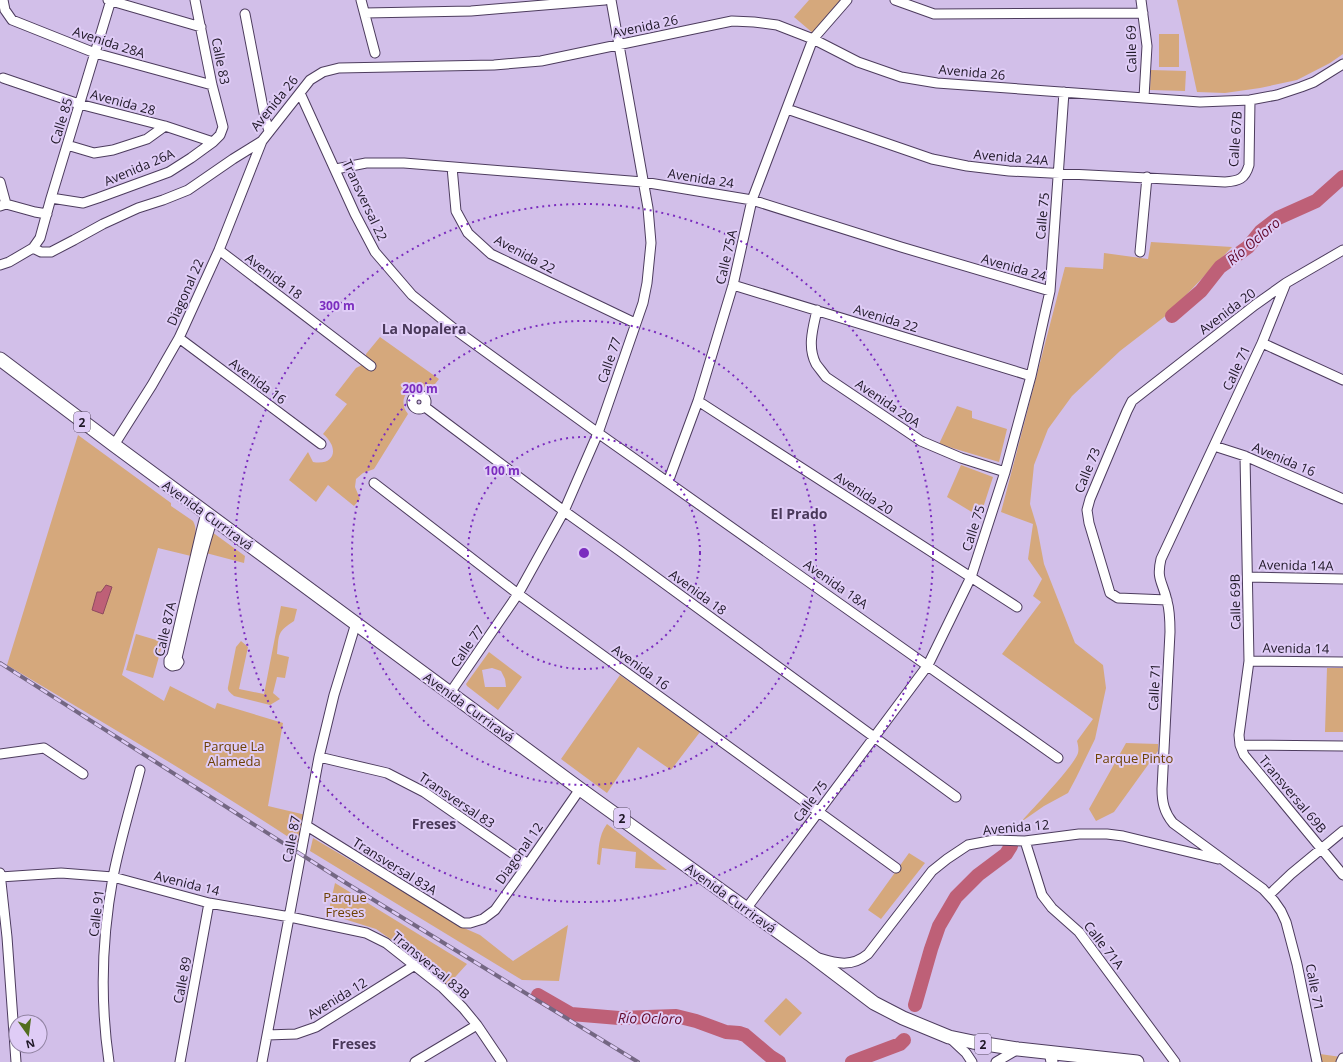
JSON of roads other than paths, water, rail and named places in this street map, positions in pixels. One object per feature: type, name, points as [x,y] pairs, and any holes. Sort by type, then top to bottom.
[{"type":"highway","name":"Avenida Curriravá","points":[[0,359],[356,624],[812,956],[874,1003],[903,1018],[949,1037]]},
{"type":"highway","name":"2","points":[[949,1037],[1018,1049],[1051,1057],[1137,1062]]},
{"type":"street","name":"Avenida 28A","points":[[3,0],[5,10],[12,20],[95,53],[212,85]]},
{"type":"street","points":[[110,0],[201,27]]},
{"type":"street","name":"Calle 85","points":[[34,248],[40,238],[110,0]]},
{"type":"street","name":"Calle 83","points":[[195,0],[212,85],[223,127]]},
{"type":"street","points":[[361,0],[375,53]]},
{"type":"street","points":[[365,13],[472,11],[605,0]]},
{"type":"street","name":"Calle 77","points":[[450,693],[518,594],[564,511],[598,433],[642,303],[647,283],[651,243],[648,208],[611,0]]},
{"type":"street","name":"Calle 75A","points":[[668,482],[698,401],[733,285],[752,200],[813,40],[847,0]]},
{"type":"street","points":[[895,0],[934,14],[1143,13]]},
{"type":"street","name":"Calle 69","points":[[1141,0],[1147,46],[1144,97]]},
{"type":"street","points":[[245,14],[265,118],[269,131]]},
{"type":"street","name":"Avenida 26","points":[[34,248],[41,252],[51,252],[103,224],[138,208],[188,190],[262,141],[310,80],[323,72],[340,68],[494,65],[541,61],[732,21],[777,25],[813,40],[858,62],[901,77],[937,83],[1200,102],[1250,100],[1277,95],[1314,82],[1343,64]]},
{"type":"street","name":"Avenida 28","points":[[4,78],[79,104],[165,126],[213,142]]},
{"type":"street","name":"Calle 75","points":[[746,909],[928,666],[970,577],[1005,472],[1031,376],[1050,291],[1064,92]]},
{"type":"street","name":"Transversal 22","points":[[300,93],[336,169],[355,214],[375,252],[412,295],[457,331],[598,433]]},
{"type":"street","name":"Calle 67B","points":[[1242,178],[1249,165],[1250,100]]},
{"type":"street","name":"Avenida 24A","points":[[787,109],[932,159],[967,166],[1008,171],[1225,182],[1234,182],[1242,178]]},
{"type":"street","points":[[67,145],[94,153],[113,150],[147,139],[165,126]]},
{"type":"street","name":"Avenida 26A","points":[[51,198],[83,203],[168,172],[213,142],[220,135],[223,127]]},
{"type":"street","name":"Diagonal 22","points":[[114,445],[152,385],[179,338],[218,250],[262,141]]},
{"type":"street","name":"Avenida 24","points":[[336,169],[366,163],[404,163],[643,182],[752,200],[901,247],[1050,291]]},
{"type":"street","name":"Avenida 22","points":[[452,168],[456,211],[468,233],[490,254],[635,323]]},
{"type":"street","points":[[1140,252],[1147,177]]},
{"type":"street","points":[[0,182],[3,205],[47,214]]},
{"type":"street","points":[[0,264],[9,262],[34,248]]},
{"type":"street","name":"Avenida 18","points":[[218,250],[371,366]]},
{"type":"street","name":"Avenida 20","points":[[1132,401],[1255,305],[1286,283],[1342,254]]},
{"type":"street","name":"Calle 71","points":[[1286,283],[1262,343],[1162,559],[1159,569],[1159,577],[1167,600],[1170,632],[1162,789],[1164,808],[1176,826],[1270,895],[1281,911],[1290,934],[1317,1062]]},
{"type":"street","name":"Avenida 22","points":[[733,285],[1031,376]]},
{"type":"street","name":"Avenida 20A","points":[[817,310],[812,330],[811,343],[816,364],[826,377],[921,441],[961,458],[1005,472]]},
{"type":"street","name":"Avenida 16","points":[[179,338],[322,444]]},
{"type":"street","points":[[1262,343],[1343,380]]},
{"type":"street","name":"Avenida 20","points":[[698,401],[1017,607]]},
{"type":"street","name":"Calle 73","points":[[1132,401],[1090,499],[1087,510],[1089,523],[1110,593],[1114,596],[1124,598],[1167,600]]},
{"type":"street","name":"Avenida 18","points":[[425,407],[564,511],[620,550],[956,797]]},
{"type":"street","name":"Avenida 18A","points":[[598,433],[1058,758]]},
{"type":"street","name":"Avenida 16","points":[[1214,446],[1246,456],[1343,499]]},
{"type":"street","name":"Calle 69B","points":[[1240,745],[1239,735],[1250,660],[1246,456]]},
{"type":"street","name":"Avenida 16","points":[[374,483],[518,594],[896,868]]},
{"type":"street","name":"Calle 87A","points":[[182,622],[194,576],[208,533],[210,515]]},
{"type":"street","name":"Avenida 14A","points":[[1248,577],[1343,579]]},
{"type":"street","name":"Calle 87","points":[[262,1062],[319,757],[336,690],[356,624]]},
{"type":"street","name":"Avenida 14","points":[[1250,660],[1343,662]]},
{"type":"street","points":[[1240,745],[1343,746]]},
{"type":"street","name":"Transversal 69B","points":[[1240,745],[1244,756],[1343,875]]},
{"type":"street","points":[[0,754],[44,748],[83,774]]},
{"type":"street","name":"Transversal 83","points":[[319,757],[387,772],[424,792],[528,864]]},
{"type":"street","name":"Calle 91","points":[[109,1062],[106,1041],[103,960],[113,877],[140,770]]},
{"type":"street","name":"Diagonal 12","points":[[470,923],[483,919],[495,910],[580,788]]},
{"type":"street","name":"Transversal 83A","points":[[307,826],[461,922],[470,923]]},
{"type":"street","points":[[1270,895],[1291,874],[1343,831]]},
{"type":"street","name":"Avenida 12","points":[[812,956],[833,962],[846,963],[860,960],[868,954],[932,871],[968,845],[994,840],[1025,841],[1080,834],[1107,834],[1159,844],[1224,861]]},
{"type":"street","name":"Calle 71A","points":[[1025,841],[1042,895],[1052,908],[1079,932],[1175,1062]]},
{"type":"street","points":[[0,871],[7,937],[16,1062]]},
{"type":"street","name":"Avenida 14","points":[[0,877],[61,873],[113,877],[210,903],[290,917],[366,933]]},
{"type":"street","name":"Calle 89","points":[[180,1062],[210,903]]},
{"type":"street","name":"Transversal 83B","points":[[366,933],[386,943],[443,988],[477,1025],[502,1062]]},
{"type":"street","name":"Avenida 12","points":[[267,1035],[296,1034],[316,1027],[415,965]]},
{"type":"street","points":[[415,1062],[477,1025]]},
{"type":"street","points":[[949,1037],[972,1062]]},
{"type":"street","points":[[996,1062],[1018,1049]]},
{"type":"street","points":[[1341,1062],[1343,1058]]},
{"type":"waterway","name":"Río Ocloro","points":[[1172,316],[1201,291],[1220,267],[1248,247],[1261,231],[1278,218],[1316,201],[1343,177]]},
{"type":"waterway","name":"Río Ocloro","points":[[915,1005],[939,926],[956,897],[978,875],[1006,854],[1011,846]]},
{"type":"waterway","name":"Río Ocloro","points":[[538,995],[571,1014],[619,1018],[676,1016],[696,1021],[726,1032],[745,1035],[779,1062]]},
{"type":"waterway","name":"Río Ocloro","points":[[852,1062],[900,1044],[904,1040]]},
{"type":"railway","points":[[0,663],[346,883],[638,1062]]},
{"type":"district","name":"La Nopalera","points":[[424,328]]},
{"type":"district","name":"El Prado","points":[[799,513]]},
{"type":"district","name":"Freses","points":[[434,823]]},
{"type":"district","name":"Freses","points":[[354,1043]]},
{"type":"park label","name":"Parque La Alameda","points":[[234,754]]},
{"type":"park label","name":"Parque Pinto","points":[[1134,758]]},
{"type":"park label","name":"Parque Freses","points":[[345,904]]}]
